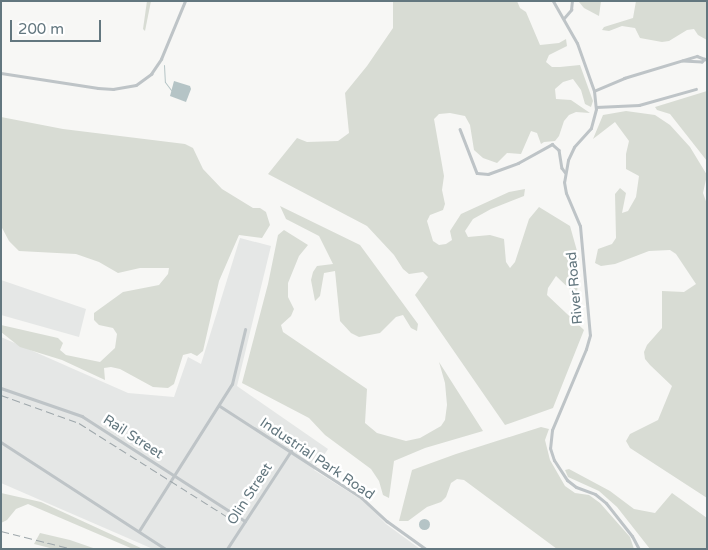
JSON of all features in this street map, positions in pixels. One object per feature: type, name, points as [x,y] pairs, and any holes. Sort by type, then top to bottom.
[{"type":"street","points":[[1,73],[98,88],[113,89],[136,85],[151,74],[161,59],[185,1]]},
{"type":"street","name":"River Road","points":[[553,1],[577,44],[594,91],[596,107],[594,122],[571,152],[565,172],[566,192],[580,226],[590,328],[586,349],[552,430],[551,452],[567,480],[595,494],[606,503],[632,536],[639,549]]},
{"type":"street","points":[[564,18],[571,10],[572,1]]},
{"type":"street","points":[[594,91],[624,78],[682,61],[700,56],[705,59],[702,62],[682,61]]},
{"type":"street","points":[[596,107],[639,105],[696,89]]},
{"type":"street","points":[[460,129],[477,173],[488,174],[518,164],[552,144],[559,150],[562,168],[565,172]]},
{"type":"street","points":[[139,531],[220,406],[232,384],[246,330]]},
{"type":"street","name":"Rail Street","points":[[1,388],[82,416],[245,521]]},
{"type":"street","name":"Industrial Park Road","points":[[220,406],[362,498],[386,520],[426,549]]},
{"type":"street","points":[[1,442],[166,549]]},
{"type":"street","name":"Olin Street","points":[[227,549],[291,452]]},
{"type":"shaded area","points":[[147,1],[151,1],[145,31],[143,29]]},
{"type":"shaded area","points":[[393,1],[517,1],[520,8],[526,12],[540,45],[559,43],[566,39],[567,46],[549,55],[546,62],[552,67],[580,65],[593,101],[591,107],[585,104],[581,90],[573,79],[563,82],[555,89],[556,99],[571,100],[590,113],[576,112],[569,115],[564,121],[559,136],[555,141],[541,144],[537,133],[531,131],[521,154],[507,153],[497,163],[483,158],[474,150],[470,125],[465,116],[450,113],[439,114],[434,119],[444,176],[442,190],[445,204],[443,210],[430,215],[427,221],[433,241],[439,245],[446,244],[452,240],[450,231],[461,214],[509,192],[525,189],[524,196],[491,209],[473,219],[465,231],[468,237],[490,235],[504,239],[506,262],[510,268],[515,262],[529,219],[539,207],[570,226],[579,258],[577,296],[556,276],[548,288],[547,295],[584,330],[553,408],[505,425],[415,295],[428,277],[423,272],[409,274],[403,269],[394,255],[367,226],[268,174],[297,138],[307,142],[338,141],[349,133],[345,93],[367,66],[393,28]]},
{"type":"shaded area","points":[[601,1],[599,16],[584,8],[579,2]]},
{"type":"shaded area","points":[[636,1],[706,1],[707,40],[698,35],[694,29],[687,30],[669,41],[662,42],[640,38],[635,28],[622,26],[609,31],[602,30],[604,27],[633,18]]},
{"type":"shaded area","points":[[174,81],[190,86],[191,89],[186,102],[170,96]]},
{"type":"shaded area","points":[[707,91],[707,161],[670,114],[657,110],[655,107]]},
{"type":"shaded area","points":[[626,111],[655,115],[670,125],[690,147],[707,175],[703,193],[707,204],[707,498],[630,448],[626,441],[630,434],[658,420],[672,386],[645,359],[644,352],[647,345],[662,328],[662,291],[684,292],[696,284],[676,254],[670,250],[649,251],[615,264],[601,266],[595,263],[598,249],[612,244],[616,238],[615,194],[620,188],[626,193],[622,213],[628,211],[636,197],[639,176],[626,169],[626,154],[629,141],[615,122],[593,139],[603,115]]},
{"type":"shaded area","points":[[1,117],[63,129],[185,144],[193,148],[203,169],[222,189],[253,208],[260,208],[266,212],[270,225],[262,238],[239,235],[219,281],[203,351],[197,356],[191,353],[183,355],[174,384],[168,388],[153,387],[120,369],[111,367],[104,368],[105,380],[62,360],[20,347],[1,332],[1,325],[58,338],[63,343],[60,350],[66,355],[100,362],[115,348],[117,334],[113,328],[99,325],[94,320],[94,313],[123,292],[159,285],[168,274],[169,268],[140,268],[118,273],[99,262],[76,254],[19,251],[9,241],[1,226]]},
{"type":"shaded area","points":[[280,206],[360,245],[418,324],[417,331],[411,328],[403,315],[396,317],[380,333],[359,337],[351,333],[340,321],[335,271],[324,273],[320,296],[315,301],[311,280],[313,272],[317,266],[333,264],[319,236],[286,219]]},
{"type":"shaded area","points":[[284,230],[308,245],[299,256],[288,283],[288,297],[294,309],[291,316],[281,325],[283,332],[367,389],[365,423],[377,433],[406,441],[420,438],[441,426],[445,420],[447,405],[445,383],[439,362],[483,431],[425,448],[394,461],[389,498],[383,495],[379,481],[371,469],[325,435],[309,418],[242,383],[268,284],[278,235]]},
{"type":"shaded area","points":[[240,238],[271,246],[237,386],[328,449],[314,470],[365,502],[386,524],[420,549],[153,549],[1,483],[1,337],[128,393],[174,397],[188,357],[201,364]]},
{"type":"shaded area","points":[[1,280],[86,309],[79,337],[1,315]]},
{"type":"shaded area","points":[[541,427],[549,429],[545,440],[550,460],[565,486],[575,493],[589,495],[600,503],[630,537],[634,549],[557,549],[464,480],[457,479],[451,483],[446,497],[441,502],[427,507],[408,521],[399,521],[412,470]]},
{"type":"shaded area","points":[[569,469],[610,491],[634,509],[655,513],[672,493],[707,518],[707,549],[650,549],[617,507],[599,491],[568,477],[565,470]]},
{"type":"shaded area","points":[[1,493],[41,502],[143,549],[133,549],[28,504],[16,509],[7,520],[1,523]]},
{"type":"shaded area","points":[[424,518],[430,524],[424,530],[418,524]]},
{"type":"shaded area","points":[[40,533],[70,540],[96,549],[54,549],[34,544]]},
{"type":"waterway","points":[[164,65],[165,82],[171,90]]},
{"type":"railway","points":[[1,395],[79,423],[231,519]]},
{"type":"railway","points":[[1,531],[73,549]]}]
